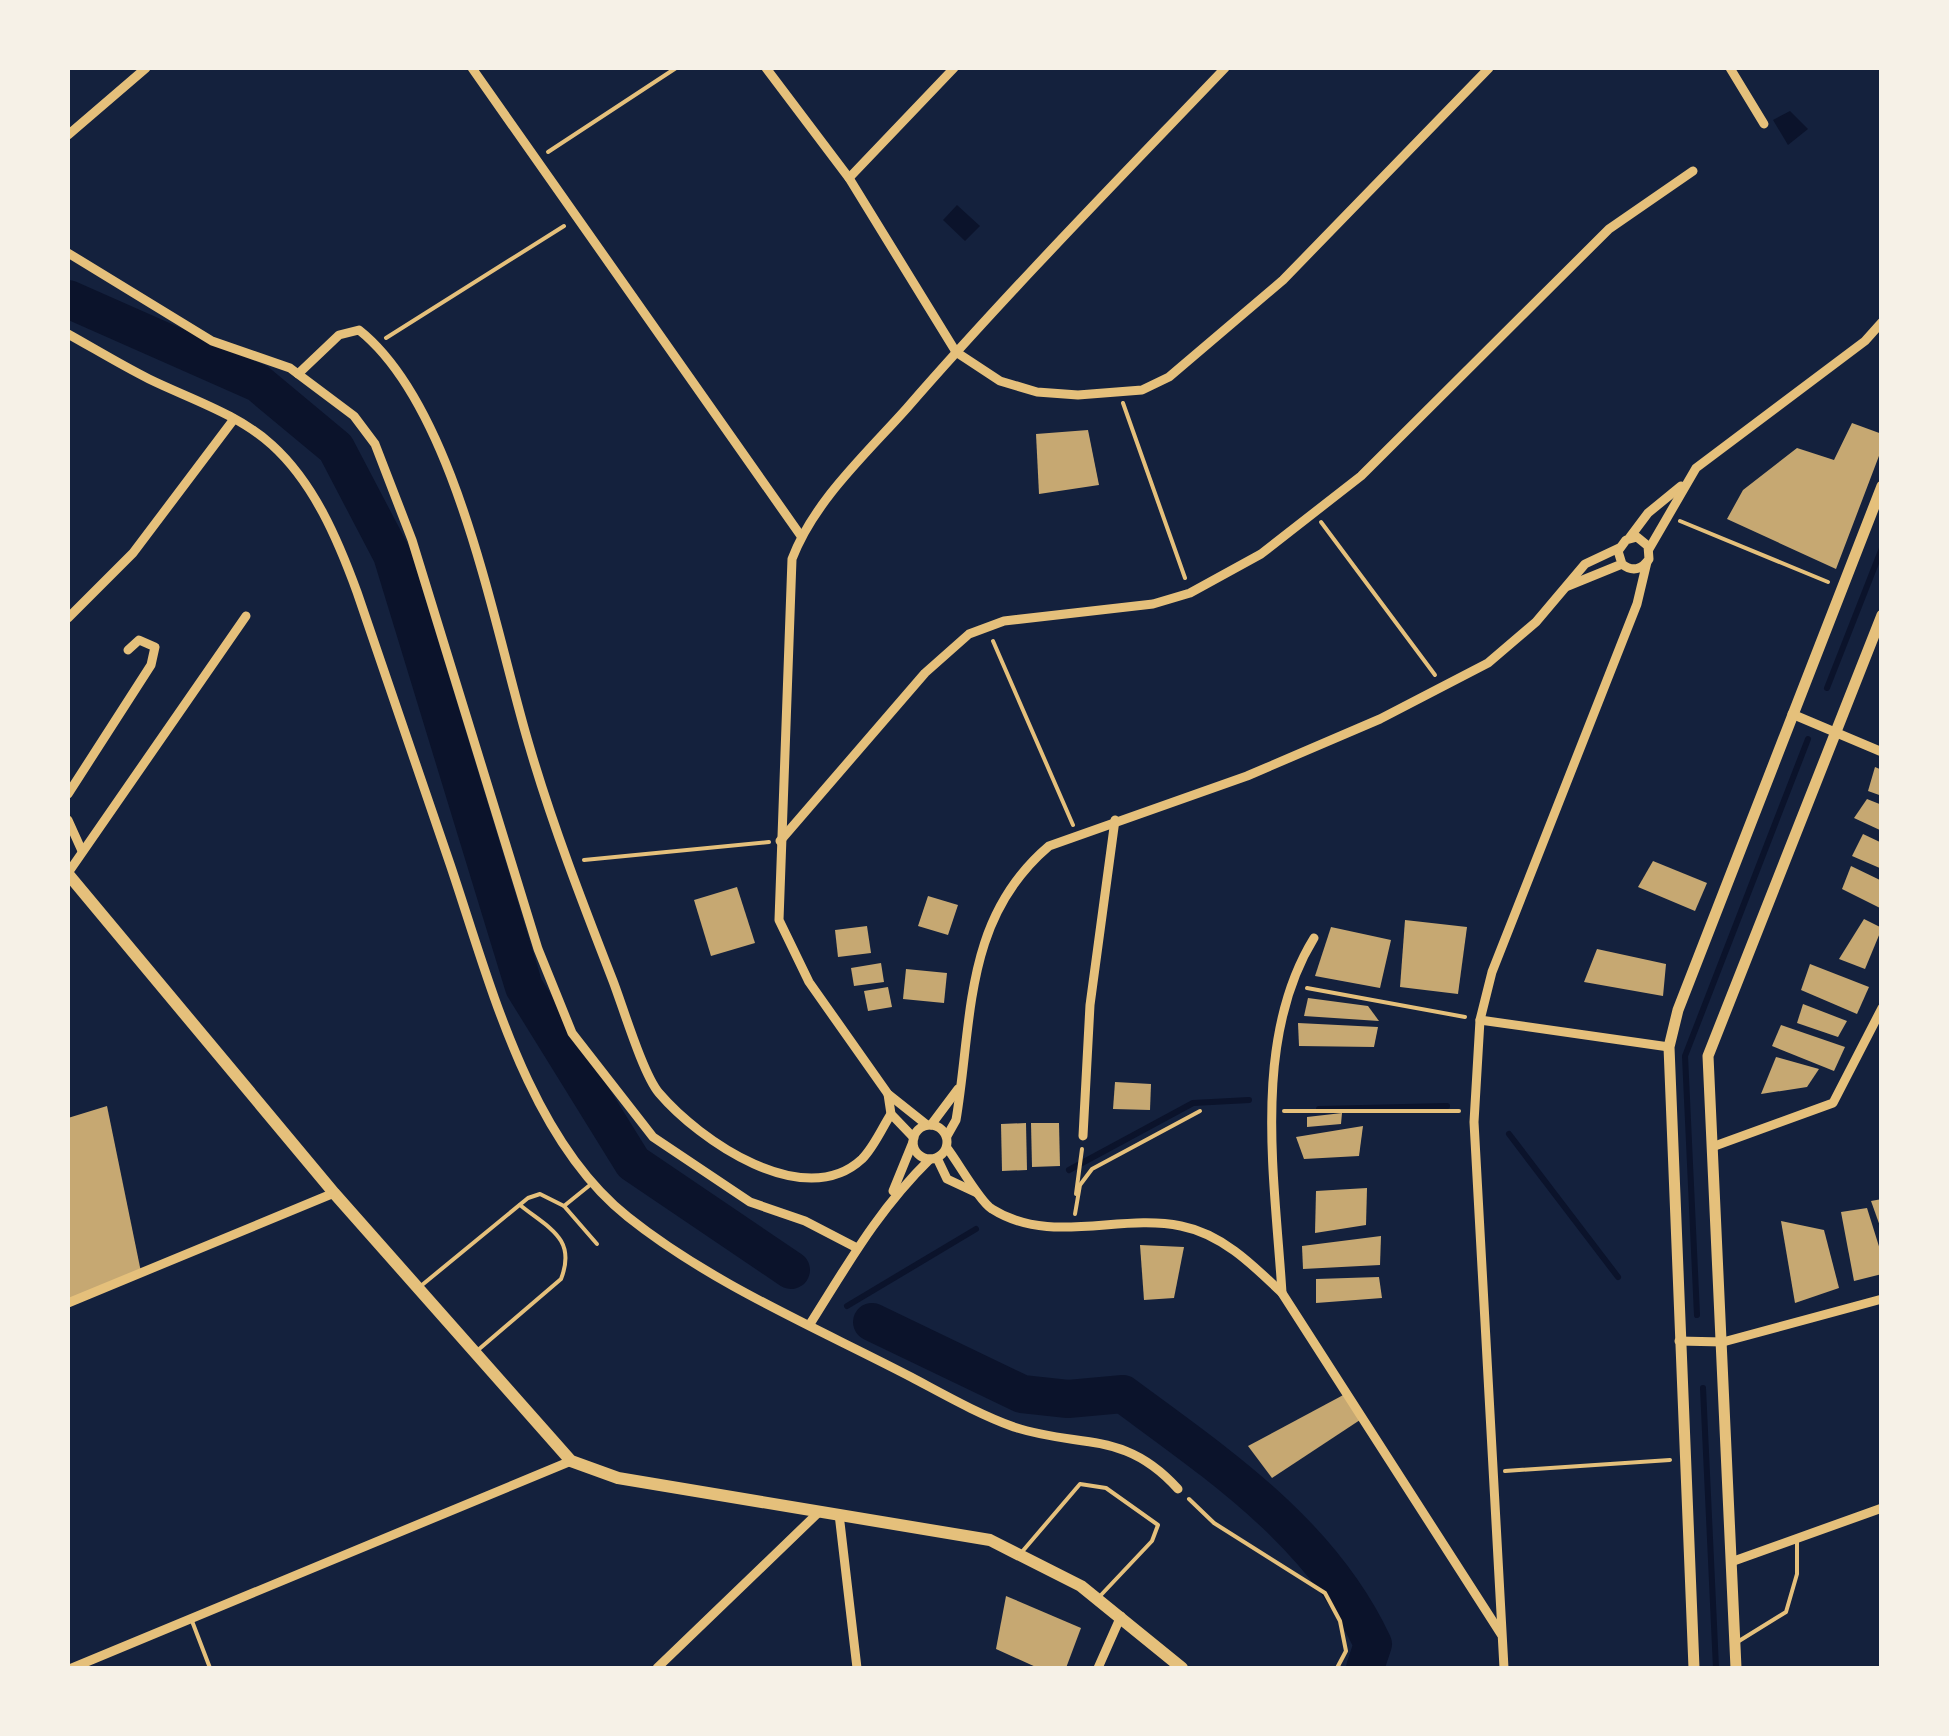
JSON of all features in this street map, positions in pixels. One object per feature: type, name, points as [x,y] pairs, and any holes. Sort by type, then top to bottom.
[{"type":"main road","points":[[68,874],[334,1193],[571,1461],[618,1478],[990,1540],[1098,1598],[1182,1668]]},
{"type":"street","points":[[68,135],[146,68]]},
{"type":"street","points":[[472,68],[801,536]]},
{"type":"street","points":[[766,68],[850,178],[956,352],[1000,381],[1037,392],[1120,394],[1142,390],[1169,377],[1283,280],[1490,68]]},
{"type":"street","points":[[850,178],[954,68]]},
{"type":"street","points":[[946,1136],[888,1094],[809,982],[779,920],[790,576],[801,536],[842,481],[956,352],[1225,68]]},
{"type":"street","points":[[1730,68],[1764,124]]},
{"type":"street","points":[[780,841],[926,674],[969,634],[1004,621],[1153,604],[1190,594],[1261,554],[1361,476],[1609,230],[1693,171]]},
{"type":"street","points":[[68,253],[212,341],[298,374],[354,416],[374,444],[412,540],[538,949],[572,1033],[653,1138],[750,1202],[805,1222],[857,1248]]},
{"type":"street","points":[[1504,1668],[1474,1112],[1480,1020],[1492,972],[1636,604],[1649,549],[1687,481],[1696,468],[1865,340],[1882,322]]},
{"type":"street","points":[[298,374],[339,335],[359,330],[377,344],[415,396],[471,530],[530,748],[657,1091],[725,1149],[784,1178],[838,1174],[863,1158],[891,1114]]},
{"type":"street","points":[[68,334],[234,418],[272,445],[309,490],[339,542],[501,1022],[541,1102],[593,1182],[627,1217],[699,1264],[985,1416],[1019,1428],[1108,1444],[1154,1463],[1178,1489]]},
{"type":"street","points":[[1865,340],[1882,338]]},
{"type":"street","points":[[68,618],[133,553],[234,418]]},
{"type":"street","points":[[1503,1636],[1282,1294],[1230,1246],[1183,1226],[1140,1222],[1072,1228],[1021,1222],[990,1208],[966,1169],[947,1148],[946,1136],[956,1120],[980,945],[1003,895],[1022,868],[1049,846],[1247,776],[1380,719],[1488,663],[1536,622],[1584,564],[1619,548],[1648,514],[1687,481]]},
{"type":"street","points":[[1694,1668],[1668,1047],[1678,1010],[1882,486]]},
{"type":"street","points":[[1630,538],[1643,541],[1649,549]]},
{"type":"street","points":[[1619,548],[1622,564]]},
{"type":"street","points":[[1565,587],[1622,564],[1635,569],[1647,562]]},
{"type":"street","points":[[68,874],[246,616]]},
{"type":"street","points":[[1736,1668],[1724,1342],[1706,1079],[1712,1041],[1882,616]]},
{"type":"street","points":[[68,794],[151,665],[155,647],[139,640],[128,650]]},
{"type":"street","points":[[1792,714],[1882,752]]},
{"type":"street","points":[[68,820],[82,852]]},
{"type":"street","points":[[1083,1136],[1090,1005],[1115,820]]},
{"type":"street","points":[[1282,1294],[1272,1088],[1299,962],[1314,938]]},
{"type":"street","points":[[1712,1147],[1833,1103],[1882,1008]]},
{"type":"street","points":[[1480,1020],[1668,1047]]},
{"type":"street","points":[[810,1324],[890,1198],[913,1140],[958,1089]]},
{"type":"street","points":[[888,1094],[891,1114],[913,1140],[918,1154],[933,1159],[947,1179],[978,1193]]},
{"type":"street","points":[[890,1198],[947,1148]]},
{"type":"street","points":[[68,1303],[334,1193]]},
{"type":"street","points":[[1679,1341],[1724,1342],[1882,1299]]},
{"type":"street","points":[[72,1668],[92,1665],[571,1461]]},
{"type":"street","points":[[1732,1562],[1882,1508]]},
{"type":"street","points":[[657,1668],[818,1512]]},
{"type":"street","points":[[838,1514],[858,1668]]},
{"type":"street","points":[[1098,1668],[1122,1616]]},
{"type":"lane","points":[[564,1206],[593,1182]]},
{"type":"lane","points":[[418,1289],[520,1205],[540,1194],[564,1206],[597,1244]]},
{"type":"lane","points":[[474,1354],[562,1278],[568,1263],[560,1238],[520,1205]]},
{"type":"lane","points":[[1021,1554],[1073,1488],[1090,1483],[1106,1488],[1149,1514],[1158,1532],[1098,1598]]},
{"type":"lane","points":[[1735,1643],[1786,1612],[1796,1574],[1797,1536]]},
{"type":"lane","points":[[192,1620],[210,1668]]},
{"type":"path","points":[[536,160],[676,68]]},
{"type":"path","points":[[377,344],[576,218]]},
{"type":"path","points":[[1120,394],[1190,594]]},
{"type":"path","points":[[1315,514],[1443,686]]},
{"type":"path","points":[[1668,516],[1842,588]]},
{"type":"path","points":[[987,628],[1077,836]]},
{"type":"path","points":[[570,862],[780,841]]},
{"type":"path","points":[[1293,986],[1480,1020]]},
{"type":"path","points":[[1072,1228],[1086,1175],[1200,1111]]},
{"type":"path","points":[[1272,1111],[1474,1112]]},
{"type":"path","points":[[1072,1228],[1083,1136]]},
{"type":"path","points":[[1494,1472],[1685,1460]]},
{"type":"path","points":[[1178,1489],[1214,1523],[1326,1593],[1340,1621],[1346,1651],[1336,1668]]},
{"type":"water","points":[[1790,111],[1808,129],[1788,145],[1773,120]]},
{"type":"water","points":[[957,205],[980,226],[965,241],[943,220]]},
{"type":"building","points":[[1852,423],[1882,434],[1882,448],[1836,569],[1727,519],[1743,490],[1797,448],[1834,460]]},
{"type":"building","points":[[1088,430],[1099,485],[1039,494],[1036,434]]},
{"type":"building","points":[[1875,767],[1882,770],[1882,796],[1868,791]]},
{"type":"building","points":[[1867,799],[1882,805],[1882,831],[1854,818]]},
{"type":"building","points":[[1863,834],[1882,843],[1882,869],[1852,856]]},
{"type":"building","points":[[1653,861],[1707,883],[1695,911],[1638,887]]},
{"type":"building","points":[[1851,866],[1882,881],[1882,909],[1842,889]]},
{"type":"building","points":[[737,887],[755,943],[711,956],[694,900]]},
{"type":"building","points":[[928,896],[958,905],[948,935],[918,926]]},
{"type":"building","points":[[1864,919],[1882,928],[1865,969],[1839,959]]},
{"type":"building","points":[[1405,920],[1467,927],[1458,994],[1400,987]]},
{"type":"building","points":[[867,926],[871,953],[838,957],[835,930]]},
{"type":"building","points":[[1331,927],[1391,940],[1380,988],[1315,976]]},
{"type":"building","points":[[1597,949],[1666,964],[1663,996],[1584,982]]},
{"type":"building","points":[[881,963],[884,982],[854,986],[851,968]]},
{"type":"building","points":[[1810,964],[1869,987],[1857,1014],[1801,990]]},
{"type":"building","points":[[906,969],[947,973],[944,1003],[903,999]]},
{"type":"building","points":[[888,987],[892,1007],[868,1011],[864,991]]},
{"type":"building","points":[[1308,998],[1368,1006],[1379,1021],[1304,1016]]},
{"type":"building","points":[[1803,1004],[1847,1021],[1838,1037],[1797,1023]]},
{"type":"building","points":[[1298,1023],[1378,1027],[1374,1047],[1299,1046]]},
{"type":"building","points":[[1781,1025],[1845,1047],[1834,1071],[1772,1046]]},
{"type":"building","points":[[1776,1057],[1819,1069],[1807,1087],[1761,1094]]},
{"type":"building","points":[[1115,1082],[1151,1084],[1150,1110],[1113,1109]]},
{"type":"building","points":[[107,1106],[141,1272],[70,1302],[68,1118]]},
{"type":"building","points":[[1342,1113],[1341,1124],[1307,1127],[1307,1117]]},
{"type":"building","points":[[1026,1123],[1027,1170],[1002,1171],[1001,1124]]},
{"type":"building","points":[[1031,1123],[1059,1123],[1060,1166],[1032,1167]]},
{"type":"building","points":[[1363,1126],[1359,1156],[1304,1159],[1296,1137]]},
{"type":"building","points":[[1367,1188],[1366,1225],[1315,1233],[1316,1191]]},
{"type":"building","points":[[1882,1199],[1882,1229],[1881,1229],[1871,1201]]},
{"type":"building","points":[[1867,1208],[1882,1256],[1882,1274],[1854,1281],[1841,1212]]},
{"type":"building","points":[[1781,1221],[1824,1230],[1839,1288],[1795,1303]]},
{"type":"building","points":[[1381,1236],[1380,1265],[1303,1269],[1302,1246]]},
{"type":"building","points":[[1140,1245],[1184,1247],[1174,1298],[1144,1300]]},
{"type":"building","points":[[1379,1277],[1382,1298],[1316,1303],[1316,1279]]},
{"type":"building","points":[[1347,1393],[1363,1418],[1272,1478],[1248,1446]]},
{"type":"building","points":[[1006,1596],[1081,1628],[1066,1668],[1038,1668],[996,1649]]},
{"type":"waterway","points":[[68,299],[258,383],[336,448],[392,555],[524,987],[633,1163],[791,1270]]},
{"type":"waterway","points":[[1827,688],[1882,548]]},
{"type":"waterway","points":[[1697,1315],[1685,1056],[1808,739]]},
{"type":"waterway","points":[[1069,1170],[1193,1103],[1249,1100]]},
{"type":"waterway","points":[[1319,1109],[1447,1106]]},
{"type":"waterway","points":[[1509,1134],[1618,1277]]},
{"type":"waterway","points":[[847,1306],[976,1229]]},
{"type":"waterway","points":[[872,1322],[1022,1394],[1068,1399],[1123,1394],[1231,1475],[1326,1568],[1373,1644],[1365,1668]]},
{"type":"waterway","points":[[1703,1388],[1716,1668]]}]
